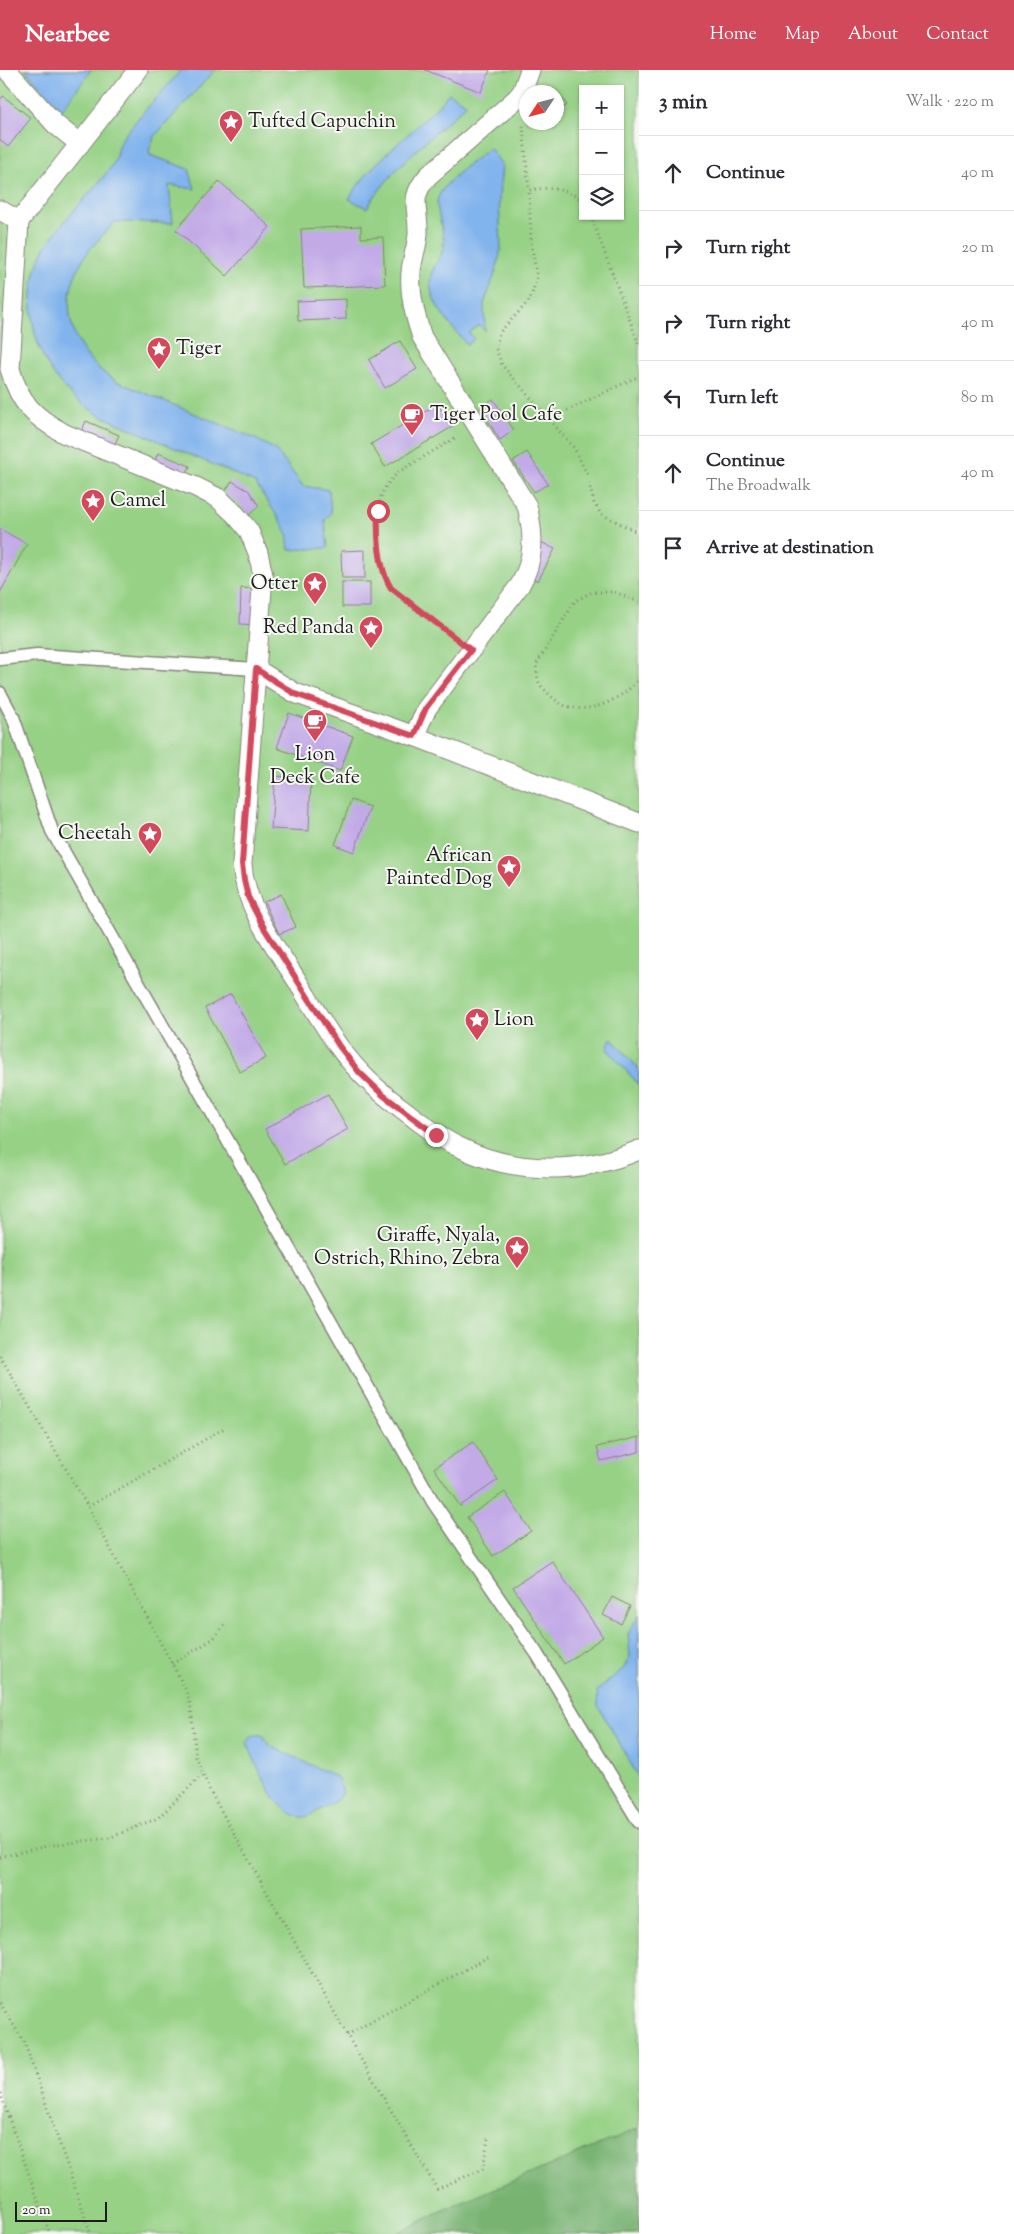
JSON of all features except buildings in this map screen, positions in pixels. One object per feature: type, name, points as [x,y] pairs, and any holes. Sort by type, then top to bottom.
[{"type":"street","points":[[7,70],[55,124],[80,144]]},
{"type":"street","points":[[138,70],[19,221],[10,370],[16,389],[29,410],[58,431],[196,487],[218,498],[236,515],[252,538],[258,552],[263,575],[242,864],[248,897],[264,928],[314,1007],[359,1072],[383,1095],[436,1135],[460,1148],[487,1158],[515,1165],[568,1168],[618,1159],[639,1150]]},
{"type":"street","points":[[414,736],[426,708],[520,585],[528,570],[532,550],[532,527],[527,506],[422,337],[413,311],[411,274],[418,231],[414,207],[420,186],[428,176],[522,92],[530,70]]},
{"type":"street","points":[[0,210],[19,221]]},
{"type":"street","points":[[256,669],[295,694],[414,736],[639,823]]},
{"type":"lane","points":[[0,659],[37,655],[256,669]]},
{"type":"lane","points":[[0,693],[13,718],[52,831],[433,1502],[537,1654],[639,1822]]},
{"type":"path","points":[[510,104],[524,126],[531,242],[537,277],[530,300],[499,333],[496,349],[502,365],[574,448],[586,472],[594,503],[601,514],[639,533]]},
{"type":"path","points":[[528,190],[542,188],[572,192],[579,198]]},
{"type":"path","points":[[592,220],[639,345]]},
{"type":"path","points":[[549,419],[639,376]]},
{"type":"path","points":[[471,650],[391,588],[384,576],[377,526],[383,490],[397,473],[477,424]]},
{"type":"path","points":[[639,602],[614,592],[592,592],[574,601],[536,665],[540,685],[555,700],[572,709],[600,706],[616,699],[632,687],[639,678]]},
{"type":"path","points":[[0,1356],[88,1507],[186,1690],[191,1708],[196,1757],[202,1774],[347,2035],[437,2189],[483,2169],[488,2138]]},
{"type":"path","points":[[88,1507],[225,1428]]},
{"type":"path","points":[[172,1664],[213,1640],[225,1624]]},
{"type":"path","points":[[0,1857],[51,1845],[109,1838],[134,1828],[158,1818],[202,1774]]},
{"type":"path","points":[[347,2035],[488,1957]]},
{"type":"path","points":[[0,2003],[26,2044],[91,2234]]},
{"type":"path","points":[[0,2093],[50,2234]]},
{"type":"green space","points":[[0,70],[639,70],[639,2234],[0,2234]]},
{"type":"green space","points":[[639,2128],[639,2234],[396,2234],[437,2213]]},
{"type":"water","points":[[25,70],[91,70],[62,110]]},
{"type":"water","points":[[181,70],[215,70],[155,136],[149,150],[150,155],[189,169],[195,189],[169,185],[173,223],[115,222],[97,241],[84,257],[74,280],[70,297],[73,329],[79,344],[89,358],[116,381],[254,438],[276,450],[303,486],[329,490],[331,513],[325,520],[328,548],[289,550],[284,526],[255,483],[99,415],[83,404],[57,379],[47,364],[34,331],[32,293],[41,255],[63,224],[111,167],[120,142],[129,130]]},
{"type":"water","points":[[449,93],[467,104],[400,166],[367,208],[349,199],[371,170],[424,120]]},
{"type":"water","points":[[490,148],[502,165],[499,197],[501,249],[496,271],[484,304],[485,331],[479,325],[469,333],[474,339],[467,345],[448,322],[432,294],[431,275],[444,244],[437,202],[439,195],[451,180]]},
{"type":"water","points":[[611,1038],[639,1069],[639,1085],[607,1049]]},
{"type":"water","points":[[639,1615],[639,1778],[598,1706],[597,1691],[624,1668],[630,1656],[628,1634]]},
{"type":"water","points":[[262,1735],[270,1746],[337,1777],[343,1792],[341,1795],[332,1803],[308,1816],[301,1817],[282,1807],[268,1787],[247,1743],[249,1737]]},
{"type":"place","name":"Tufted Capuchin","points":[[231,143]]},
{"type":"place","name":"Tiger","points":[[159,370]]},
{"type":"place","name":"Tiger Pool Cafe","points":[[412,436]]},
{"type":"place","name":"Camel","points":[[93,522]]},
{"type":"place","name":"Otter","points":[[315,605]]},
{"type":"place","name":"Red Panda","points":[[371,649]]},
{"type":"place","name":"Lion Deck Cafe","points":[[315,742]]},
{"type":"place","name":"Cheetah","points":[[150,855]]},
{"type":"place","name":"African Painted Dog","points":[[509,888]]},
{"type":"place","name":"Lion","points":[[477,1041]]},
{"type":"place","name":"Giraffe, Nyala, Ostrich, Rhino, Zebra","points":[[517,1269]]},
{"type":"route","points":[[378,511],[377,526],[384,576],[391,588],[471,650],[426,708],[414,736],[295,694],[256,669],[242,864],[248,897],[264,928],[339,1046],[359,1072],[383,1095],[436,1135]]}]
